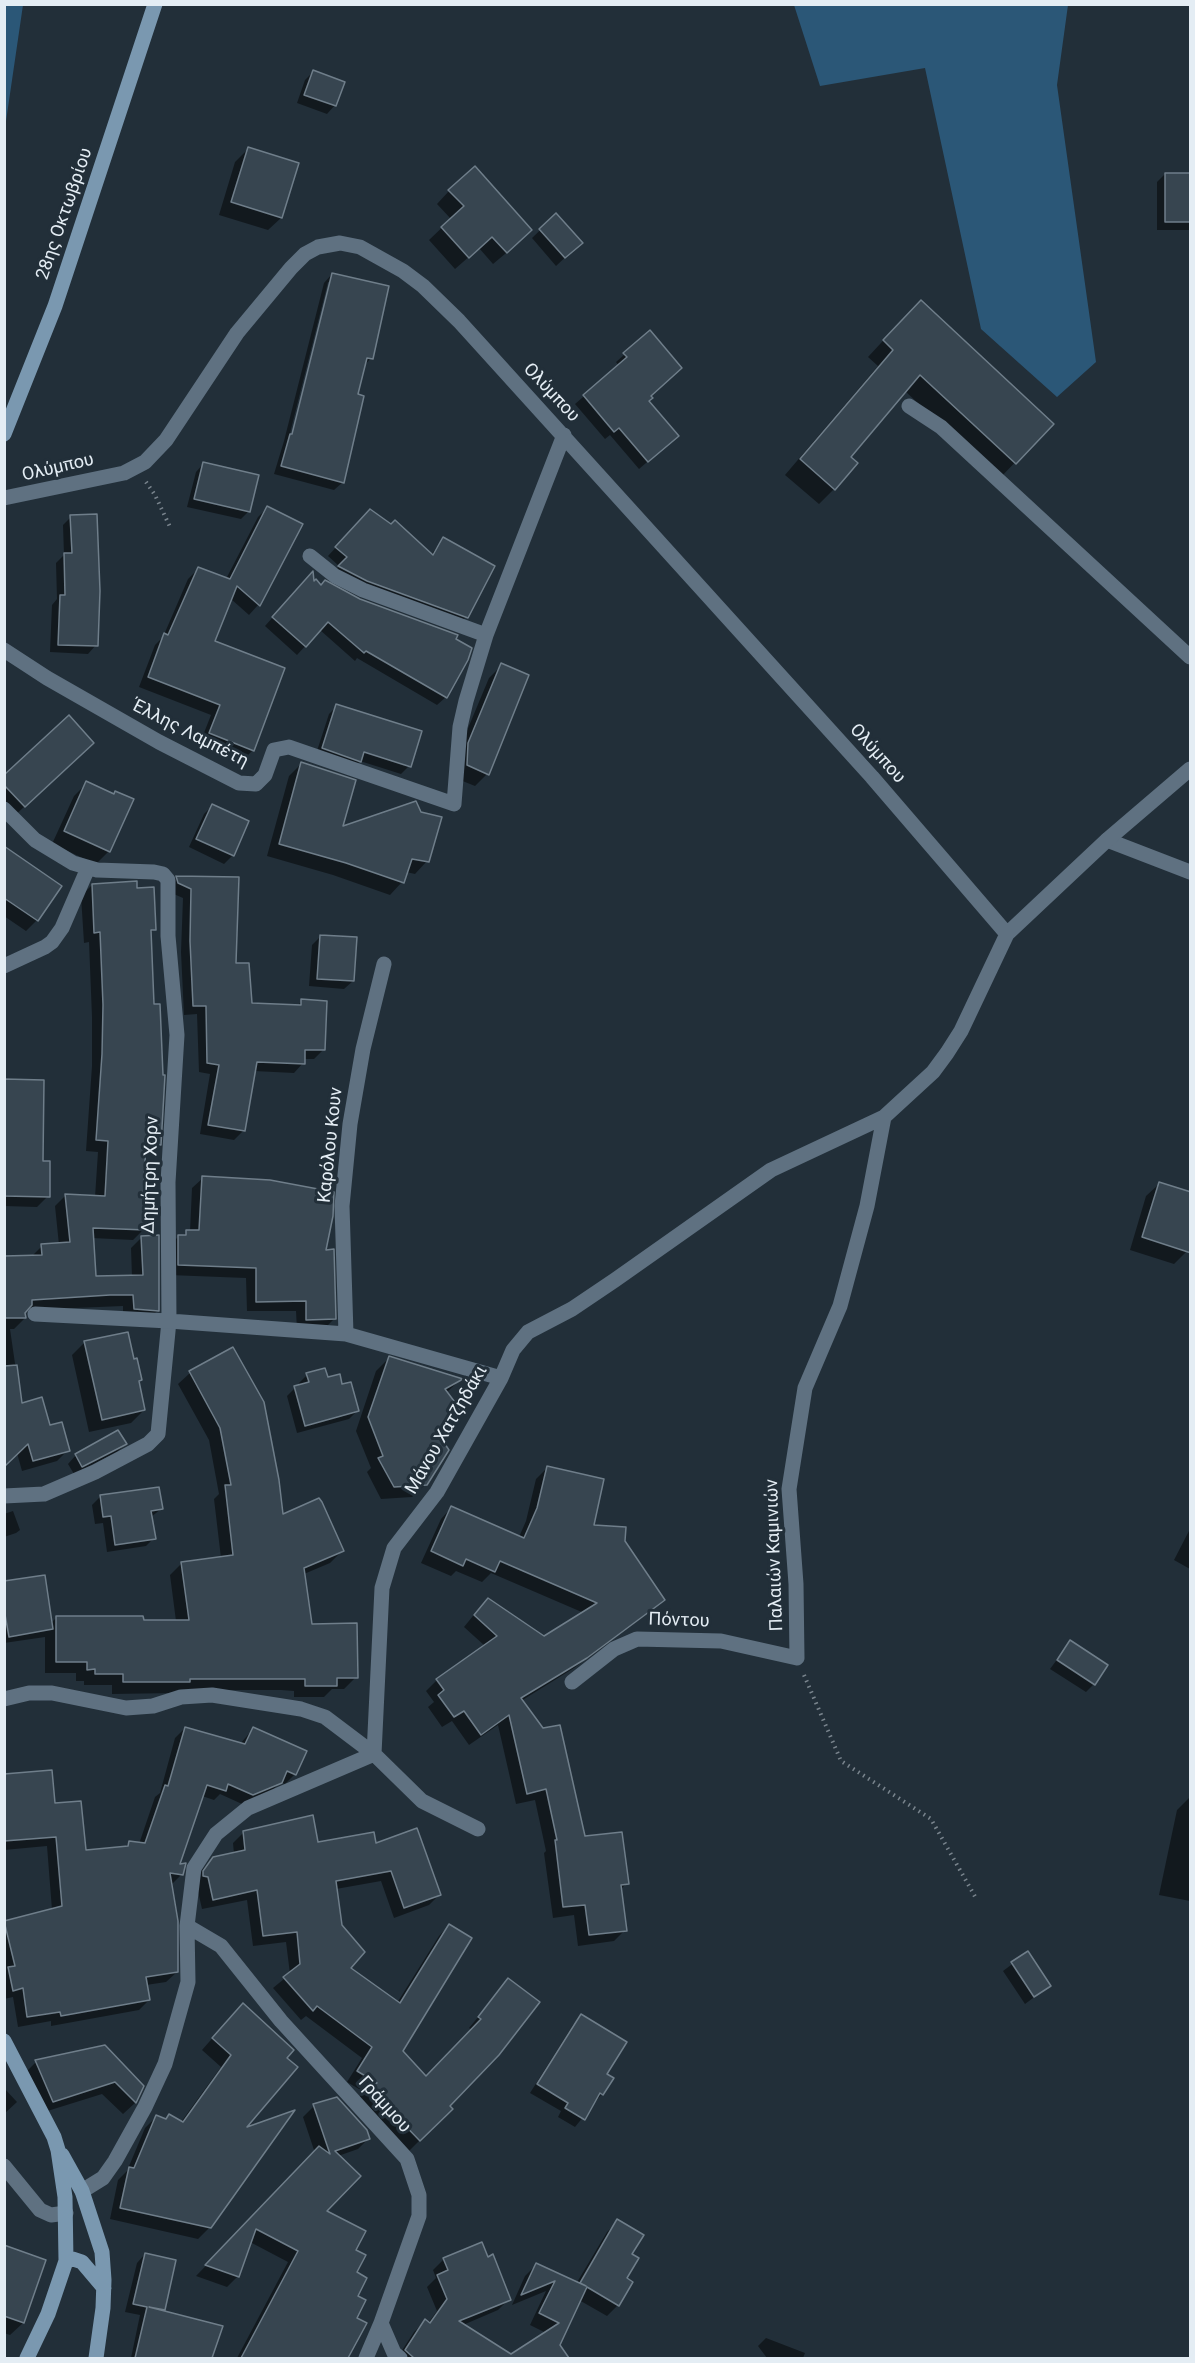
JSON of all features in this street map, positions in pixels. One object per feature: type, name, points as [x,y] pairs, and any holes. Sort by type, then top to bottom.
[{"type":"main road","name":"28ης Οκτωβρίου","points":[[4,434],[55,306],[155,4]]},
{"type":"main road","points":[[4,2041],[33,2093],[58,2150],[82,2191],[102,2252],[104,2288],[101,2331],[96,2358]]},
{"type":"main road","points":[[27,2358],[54,2298],[66,2260],[66,2214],[58,2150]]},
{"type":"main road","points":[[66,2260],[74,2259],[82,2262],[104,2288]]},
{"type":"street","name":"Ολύμπου","points":[[4,498],[116,475],[136,468],[151,457],[166,440],[237,333],[291,268],[310,250],[332,244],[349,244],[372,252],[423,286],[459,321],[872,777],[1007,934]]},
{"type":"street","points":[[909,406],[941,427],[1191,657]]},
{"type":"street","points":[[310,556],[335,576],[363,590],[486,635],[564,435]]},
{"type":"street","name":"Έλλης Λαμπέτη","points":[[4,650],[47,678],[159,742],[240,783],[256,784],[264,775],[274,750],[289,747],[454,804],[460,727],[486,635]]},
{"type":"street","points":[[1007,934],[1107,840],[1191,769]]},
{"type":"street","name":"Δημήτρη Χορν","points":[[4,809],[35,840],[73,863],[88,868],[117,872],[154,872],[165,875],[169,885],[168,936],[177,1035],[168,1182],[169,1321]]},
{"type":"street","points":[[1107,840],[1191,872]]},
{"type":"street","points":[[4,966],[45,948],[52,942],[62,928],[88,868]]},
{"type":"street","name":"Μάνου Χατζηδάκι","points":[[374,1754],[382,1588],[394,1548],[436,1492],[501,1378],[513,1350],[528,1332],[572,1309],[598,1292],[771,1170],[884,1117],[933,1072],[947,1053],[961,1031],[1007,934]]},
{"type":"street","name":"Καρόλου Κουν","points":[[346,1334],[342,1206],[350,1124],[363,1049],[384,964]]},
{"type":"street","name":"Παλαιών Καμινιών","points":[[796,1658],[796,1584],[789,1489],[794,1455],[805,1388],[840,1306],[867,1206],[884,1117]]},
{"type":"street","points":[[35,1314],[346,1334],[501,1378]]},
{"type":"street","points":[[4,1496],[45,1494],[95,1472],[148,1444],[158,1434],[169,1321]]},
{"type":"street","name":"Πόντου","points":[[572,1682],[614,1649],[637,1639],[721,1641],[796,1658]]},
{"type":"street","points":[[4,1699],[29,1693],[52,1693],[126,1708],[153,1706],[181,1697],[212,1695],[269,1702],[325,1717],[374,1754],[422,1802],[478,1829]]},
{"type":"street","points":[[82,2191],[97,2182],[109,2170],[145,2107],[165,2064],[188,1982],[187,1926],[194,1868],[216,1834],[248,1808],[374,1754]]},
{"type":"street","name":"Γράμμου","points":[[187,1926],[221,1946],[281,2021],[407,2159],[419,2195],[419,2216],[381,2323],[366,2358]]},
{"type":"street","points":[[4,2166],[40,2210],[51,2215],[66,2214]]},
{"type":"street","points":[[381,2323],[394,2353],[400,2358]]},
{"type":"path","points":[[136,468],[155,495],[171,529]]},
{"type":"path","points":[[796,1658],[841,1761],[931,1820],[977,1900]]},
{"type":"shaded area","points":[[4,5],[23,5],[5,128]]},
{"type":"shaded area","points":[[794,5],[1068,5],[1057,85],[1096,362],[1057,397],[981,329],[925,68],[820,86]]},
{"type":"building","points":[[313,70],[345,82],[336,106],[304,95]]},
{"type":"building","points":[[248,147],[299,163],[282,218],[231,202]]},
{"type":"building","points":[[475,166],[532,230],[507,253],[492,237],[469,258],[441,227],[464,206],[448,190]]},
{"type":"building","points":[[1165,173],[1191,173],[1191,222],[1165,222]]},
{"type":"building","points":[[556,213],[583,243],[565,258],[539,229]]},
{"type":"building","points":[[332,273],[389,286],[373,359],[367,358],[358,394],[364,396],[344,483],[281,466],[290,434],[292,434]]},
{"type":"building","points":[[921,300],[1054,424],[1016,464],[920,375],[851,457],[858,463],[835,490],[800,459],[893,350],[883,340]]},
{"type":"building","points":[[650,330],[682,368],[651,396],[653,398],[649,401],[679,436],[648,462],[619,428],[614,432],[583,395],[627,357],[623,353]]},
{"type":"building","points":[[203,462],[259,475],[250,512],[194,499]]},
{"type":"building","points":[[267,506],[303,524],[260,606],[237,586],[215,641],[285,668],[254,751],[209,733],[220,705],[148,677],[164,633],[168,635],[198,567],[230,579]]},
{"type":"building","points":[[370,509],[391,524],[395,520],[433,555],[443,537],[495,566],[468,618],[367,581],[338,566],[347,557],[335,547]]},
{"type":"building","points":[[97,514],[100,591],[98,646],[58,645],[60,595],[65,595],[64,553],[72,553],[70,515]]},
{"type":"building","points":[[313,571],[314,581],[316,579],[321,585],[325,580],[360,599],[458,635],[456,639],[472,648],[447,698],[366,651],[364,653],[328,622],[306,647],[272,617]]},
{"type":"building","points":[[501,663],[529,675],[489,775],[467,765],[468,743]]},
{"type":"building","points":[[336,704],[422,731],[411,767],[364,752],[361,762],[322,748]]},
{"type":"building","points":[[69,715],[94,743],[25,807],[4,785],[4,775]]},
{"type":"building","points":[[301,762],[356,780],[343,826],[416,801],[421,812],[442,817],[429,862],[412,859],[404,883],[346,863],[279,844]]},
{"type":"building","points":[[86,781],[114,794],[115,791],[134,799],[110,852],[64,831]]},
{"type":"building","points":[[212,804],[249,821],[234,856],[196,839]]},
{"type":"building","points":[[4,846],[62,886],[38,921],[4,898]]},
{"type":"building","points":[[176,876],[239,877],[236,963],[249,963],[252,1003],[301,1005],[301,999],[327,1001],[325,1050],[305,1050],[305,1064],[257,1062],[245,1131],[208,1125],[219,1065],[207,1063],[206,1006],[193,1006],[190,941],[191,889],[178,883]]},
{"type":"building","points":[[137,881],[137,888],[154,887],[156,930],[151,930],[154,1004],[160,1004],[163,1075],[165,1075],[161,1145],[146,1144],[143,1197],[147,1197],[146,1230],[93,1228],[96,1276],[143,1275],[141,1236],[159,1235],[159,1311],[134,1309],[133,1295],[110,1295],[32,1300],[32,1305],[25,1313],[26,1318],[4,1318],[4,1256],[42,1255],[41,1244],[70,1242],[65,1194],[105,1196],[108,1141],[96,1140],[103,1005],[100,932],[94,933],[92,884]]},
{"type":"building","points":[[320,935],[357,937],[354,981],[317,979]]},
{"type":"building","points":[[4,1079],[44,1080],[43,1161],[50,1161],[50,1197],[4,1196]]},
{"type":"building","points":[[202,1176],[270,1180],[334,1192],[333,1216],[326,1250],[334,1249],[336,1319],[306,1320],[306,1301],[256,1302],[256,1268],[178,1265],[178,1235],[186,1235],[186,1230],[199,1230]]},
{"type":"building","points":[[1159,1182],[1191,1192],[1191,1253],[1142,1237]]},
{"type":"building","points":[[128,1332],[142,1380],[139,1381],[145,1410],[102,1420],[84,1341]]},
{"type":"building","points":[[233,1347],[264,1402],[283,1514],[319,1498],[344,1551],[304,1568],[312,1624],[357,1623],[358,1678],[337,1678],[337,1686],[305,1686],[305,1679],[190,1679],[190,1682],[123,1682],[123,1674],[95,1674],[95,1669],[87,1670],[87,1662],[56,1662],[56,1616],[143,1616],[144,1620],[189,1620],[181,1562],[233,1555],[225,1485],[231,1485],[220,1428],[189,1371]]},
{"type":"building","points":[[389,1356],[463,1379],[445,1389],[463,1413],[436,1431],[449,1450],[427,1485],[394,1487],[378,1458],[383,1456],[368,1417]]},
{"type":"building","points":[[17,1365],[22,1403],[42,1397],[50,1425],[62,1422],[70,1451],[33,1461],[28,1444],[4,1467],[4,1366]]},
{"type":"building","points":[[325,1368],[328,1377],[340,1374],[342,1384],[351,1382],[359,1411],[305,1426],[294,1386],[309,1382],[306,1373]]},
{"type":"building","points":[[118,1430],[127,1444],[82,1467],[75,1454]]},
{"type":"building","points":[[547,1466],[604,1479],[594,1525],[626,1527],[625,1541],[665,1600],[587,1658],[521,1698],[543,1728],[560,1725],[585,1836],[622,1832],[629,1884],[621,1885],[627,1931],[589,1935],[585,1905],[563,1907],[555,1840],[557,1840],[546,1789],[527,1794],[509,1715],[481,1735],[464,1711],[454,1717],[438,1695],[444,1690],[436,1679],[497,1636],[474,1615],[488,1598],[544,1636],[597,1603],[500,1561],[495,1572],[466,1559],[463,1566],[431,1551],[451,1506],[524,1538],[537,1508]]},
{"type":"building","points":[[159,1487],[163,1509],[151,1511],[156,1539],[115,1545],[111,1516],[103,1517],[100,1495]]},
{"type":"building","points":[[45,1575],[53,1629],[9,1637],[4,1609],[4,1581]]},
{"type":"building","points":[[1070,1640],[1108,1665],[1095,1685],[1057,1660]]},
{"type":"building","points":[[185,1727],[245,1744],[253,1727],[307,1751],[296,1775],[287,1771],[282,1783],[253,1795],[228,1784],[226,1791],[207,1785],[180,1864],[186,1863],[183,1875],[170,1873],[178,1921],[178,1972],[146,1977],[150,2000],[61,2016],[60,2012],[27,2017],[23,1988],[13,1991],[8,1967],[15,1966],[4,1921],[62,1906],[56,1837],[4,1841],[4,1774],[52,1770],[55,1803],[81,1801],[86,1850],[128,1846],[129,1841],[145,1843],[165,1785],[168,1786]]},
{"type":"building","points":[[313,1815],[318,1842],[374,1832],[376,1843],[417,1828],[441,1895],[404,1908],[391,1871],[336,1881],[342,1925],[365,1952],[351,1968],[400,2003],[449,1924],[472,1938],[403,2051],[426,2076],[481,2019],[478,2017],[508,1978],[540,2002],[499,2055],[450,2106],[453,2109],[420,2141],[367,2086],[377,2083],[357,2071],[372,2047],[317,2006],[313,2011],[283,1977],[300,1964],[297,1932],[263,1936],[257,1890],[213,1900],[208,1877],[203,1876],[203,1871],[213,1857],[245,1850],[243,1831]]},
{"type":"building","points":[[1028,1951],[1051,1986],[1034,1997],[1011,1962]]},
{"type":"building","points":[[243,2003],[294,2050],[287,2058],[298,2067],[247,2127],[295,2110],[211,2228],[120,2208],[129,2167],[134,2168],[156,2115],[166,2119],[169,2114],[183,2122],[231,2055],[212,2038]]},
{"type":"building","points":[[581,2014],[627,2042],[607,2074],[614,2078],[603,2095],[600,2093],[585,2120],[565,2108],[568,2103],[537,2084]]},
{"type":"building","points":[[105,2045],[144,2086],[136,2103],[115,2082],[53,2102],[35,2060]]},
{"type":"building","points":[[337,2097],[367,2130],[370,2139],[335,2151],[361,2176],[327,2211],[366,2231],[356,2250],[366,2255],[357,2272],[367,2278],[358,2296],[366,2300],[357,2318],[367,2323],[348,2358],[241,2358],[298,2251],[256,2229],[239,2277],[205,2265],[319,2146],[330,2154],[313,2104]]},
{"type":"building","points":[[617,2219],[644,2235],[632,2254],[639,2258],[627,2278],[633,2282],[619,2306],[587,2287],[560,2345],[569,2358],[414,2358],[405,2350],[425,2319],[430,2323],[447,2299],[437,2275],[448,2270],[443,2258],[482,2242],[488,2257],[493,2254],[511,2300],[459,2321],[511,2354],[559,2323],[539,2313],[555,2281],[521,2295],[536,2263],[586,2286],[580,2283]]},
{"type":"building","points":[[4,2245],[46,2260],[24,2323],[4,2316]]},
{"type":"building","points":[[145,2253],[176,2260],[165,2310],[149,2307],[223,2326],[212,2358],[135,2358],[147,2307],[133,2304]]}]
